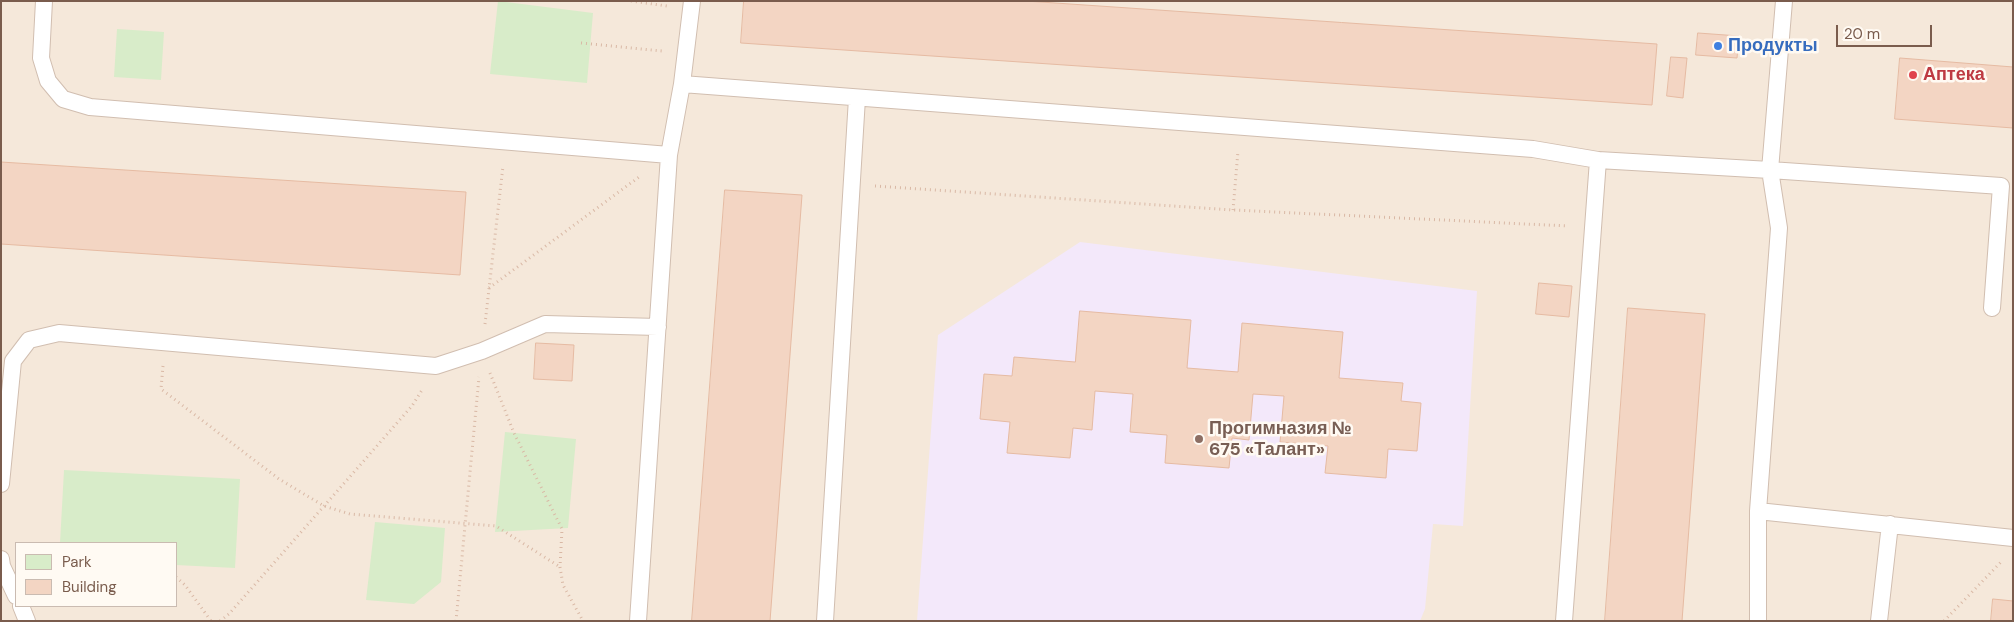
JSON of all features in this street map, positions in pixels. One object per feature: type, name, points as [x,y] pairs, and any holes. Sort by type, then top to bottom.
[{"type":"lane","points":[[44,1],[40,58],[48,81],[63,98],[90,106],[669,155]]},
{"type":"lane","points":[[1758,621],[1758,511],[1779,228],[1770,170],[1784,1]]},
{"type":"lane","points":[[638,621],[669,155],[682,84],[692,5]]},
{"type":"lane","points":[[682,84],[1533,148],[1598,160],[2001,186],[1992,308]]},
{"type":"lane","points":[[825,621],[857,98]]},
{"type":"lane","points":[[1564,621],[1598,160]]},
{"type":"lane","points":[[1,484],[13,361],[29,340],[59,333],[436,366],[482,351],[545,324],[658,327]]},
{"type":"lane","points":[[1758,511],[2013,538]]},
{"type":"lane","points":[[1880,621],[1890,524]]},
{"type":"lane","points":[[1,559],[2,566],[15,594]]},
{"type":"lane","points":[[21,607],[27,621]]},
{"type":"path","points":[[631,1],[692,5]]},
{"type":"path","points":[[581,43],[686,53]]},
{"type":"path","points":[[1233,210],[1241,126]]},
{"type":"path","points":[[456,621],[482,351],[506,141]]},
{"type":"path","points":[[489,289],[669,155]]},
{"type":"path","points":[[852,184],[1233,210],[1593,227]]},
{"type":"path","points":[[482,351],[514,433],[562,529],[560,567],[563,585],[570,600],[584,621]]},
{"type":"path","points":[[220,621],[229,614],[412,406],[436,366]]},
{"type":"path","points":[[161,389],[279,479],[324,506],[350,514],[496,526],[560,567]]},
{"type":"path","points":[[1944,621],[2006,557]]},
{"type":"path","points":[[178,579],[211,621]]},
{"type":"shaded area","points":[[1,1],[2013,1],[2013,621],[1,621]]},
{"type":"shaded area","name":"Прогимназия № 675 «Талант»","points":[[1080,242],[1477,291],[1463,526],[1433,524],[1425,609],[1420,621],[917,621],[938,335]]},
{"type":"green space","points":[[498,1],[593,13],[587,83],[490,74]]},
{"type":"green space","points":[[117,29],[164,32],[161,80],[114,77]]},
{"type":"green space","points":[[505,432],[576,439],[568,528],[495,532]]},
{"type":"green space","points":[[64,470],[240,479],[235,568],[178,565],[178,542],[60,542]]},
{"type":"green space","points":[[375,522],[445,528],[441,582],[414,604],[366,600]]},
{"type":"building","points":[[744,1],[1026,1],[1657,44],[1652,105],[741,43]]},
{"type":"building","name":"Продукты","points":[[1698,33],[1739,36],[1737,58],[1696,55]]},
{"type":"building","points":[[1671,57],[1687,58],[1683,98],[1667,96]]},
{"type":"building","points":[[1900,58],[2013,67],[2013,128],[1895,119]]},
{"type":"building","points":[[1,162],[466,192],[460,275],[1,244]]},
{"type":"building","points":[[725,190],[802,195],[770,621],[692,621]]},
{"type":"building","points":[[1539,283],[1572,286],[1569,317],[1536,314]]},
{"type":"building","points":[[1628,308],[1705,314],[1682,621],[1605,621]]},
{"type":"building","points":[[1080,311],[1191,320],[1187,368],[1238,372],[1242,323],[1343,332],[1339,378],[1403,383],[1401,401],[1421,403],[1417,451],[1388,449],[1386,478],[1325,473],[1328,446],[1280,442],[1284,396],[1253,394],[1249,440],[1232,438],[1229,468],[1165,463],[1167,435],[1130,432],[1133,394],[1095,391],[1092,430],[1073,428],[1070,458],[1007,453],[1010,422],[980,419],[984,374],[1012,376],[1014,357],[1075,362]]},
{"type":"building","points":[[536,343],[574,345],[572,381],[534,379]]},
{"type":"building","points":[[1993,599],[2013,601],[2013,621],[1991,621]]},
{"type":"place","name":"Продукты","points":[[1718,46]]},
{"type":"place","name":"Аптека","points":[[1913,75]]},
{"type":"place","name":"Прогимназия № 675 «Талант»","points":[[1199,439]]}]
